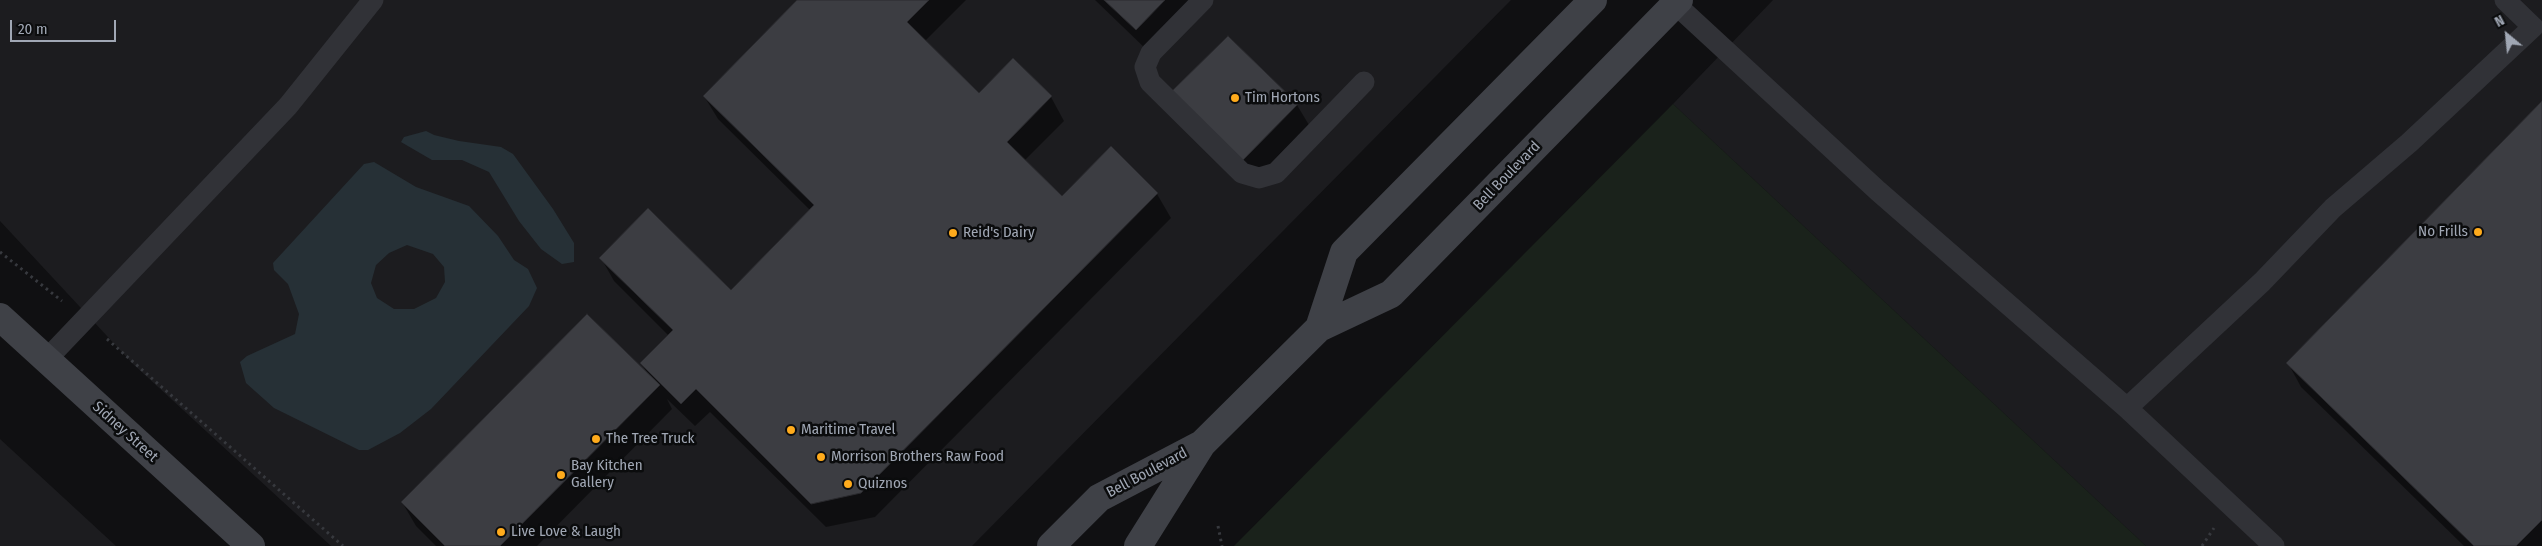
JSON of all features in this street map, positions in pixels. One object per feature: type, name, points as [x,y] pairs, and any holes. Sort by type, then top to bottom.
[{"type":"main road","name":"Bell Boulevard","points":[[1319,328],[1344,252],[1593,0]]},
{"type":"main road","name":"Bell Boulevard","points":[[1138,546],[1202,444],[1319,328],[1391,294],[1675,1]]},
{"type":"main road","name":"Sidney Street","points":[[0,317],[251,546]]},
{"type":"main road","name":"Bell Boulevard","points":[[1051,546],[1099,498],[1202,444]]},
{"type":"lane","points":[[46,360],[288,106],[373,0]]},
{"type":"lane","points":[[1203,0],[1151,53],[1145,67],[1150,82],[1242,173],[1259,178],[1276,173],[1364,82]]},
{"type":"lane","points":[[2126,408],[2262,282],[2333,208],[2409,143],[2532,27],[2505,0]]},
{"type":"lane","points":[[1675,1],[1878,190],[2126,408],[2274,546]]},
{"type":"path","points":[[0,252],[85,319],[343,546]]},
{"type":"path","points":[[1218,526],[1222,546]]},
{"type":"shaded area","points":[[0,0],[1511,0],[972,546],[331,546],[133,364],[0,221]]},
{"type":"shaded area","points":[[1773,0],[2542,0],[2542,546],[2146,546],[1673,104]]},
{"type":"shaded area","points":[[1673,104],[2146,546],[1234,546]]},
{"type":"shaded area","points":[[426,131],[434,135],[459,141],[501,147],[513,154],[553,209],[574,243],[574,262],[562,264],[541,249],[519,221],[489,172],[462,160],[432,160],[401,142],[404,137]]},
{"type":"shaded area","points":[[374,162],[416,187],[469,206],[498,236],[514,260],[528,269],[537,288],[529,306],[431,409],[400,433],[368,450],[359,450],[274,408],[246,383],[240,362],[247,356],[295,334],[299,314],[288,284],[274,270],[273,263],[364,164]],"holes":[[[407,245],[433,254],[444,267],[445,282],[436,298],[414,309],[394,309],[377,298],[371,283],[376,265],[389,253]]]},
{"type":"shaded area","points":[[0,439],[116,546],[0,546]]},
{"type":"building","name":"Reid's Dairy","points":[[797,0],[929,0],[907,22],[979,93],[1013,58],[1052,96],[1007,142],[1062,196],[1111,146],[1158,193],[861,493],[811,504],[696,389],[681,404],[640,363],[673,330],[599,258],[648,208],[731,290],[814,205],[703,96]]},
{"type":"building","points":[[1104,0],[1165,0],[1136,30]]},
{"type":"building","name":"Tim Hortons","points":[[1228,36],[1298,104],[1242,161],[1171,92]]},
{"type":"building","name":"No Frills","points":[[2542,101],[2542,520],[2516,546],[2474,546],[2286,363]]},
{"type":"building","points":[[587,314],[660,385],[500,546],[445,546],[401,502]]},
{"type":"place","name":"Tim Hortons","points":[[1235,98]]},
{"type":"place","name":"No Frills","points":[[2478,232]]},
{"type":"place","name":"Reid's Dairy","points":[[953,233]]},
{"type":"place","name":"Maritime Travel","points":[[791,430]]},
{"type":"place","name":"The Tree Truck","points":[[596,439]]},
{"type":"place","name":"Morrison Brothers Raw Food","points":[[821,457]]},
{"type":"place","name":"Bay Kitchen Gallery","points":[[561,475]]},
{"type":"place","name":"Quiznos","points":[[848,484]]},
{"type":"place","name":"Live Love & Laugh","points":[[501,532]]}]
